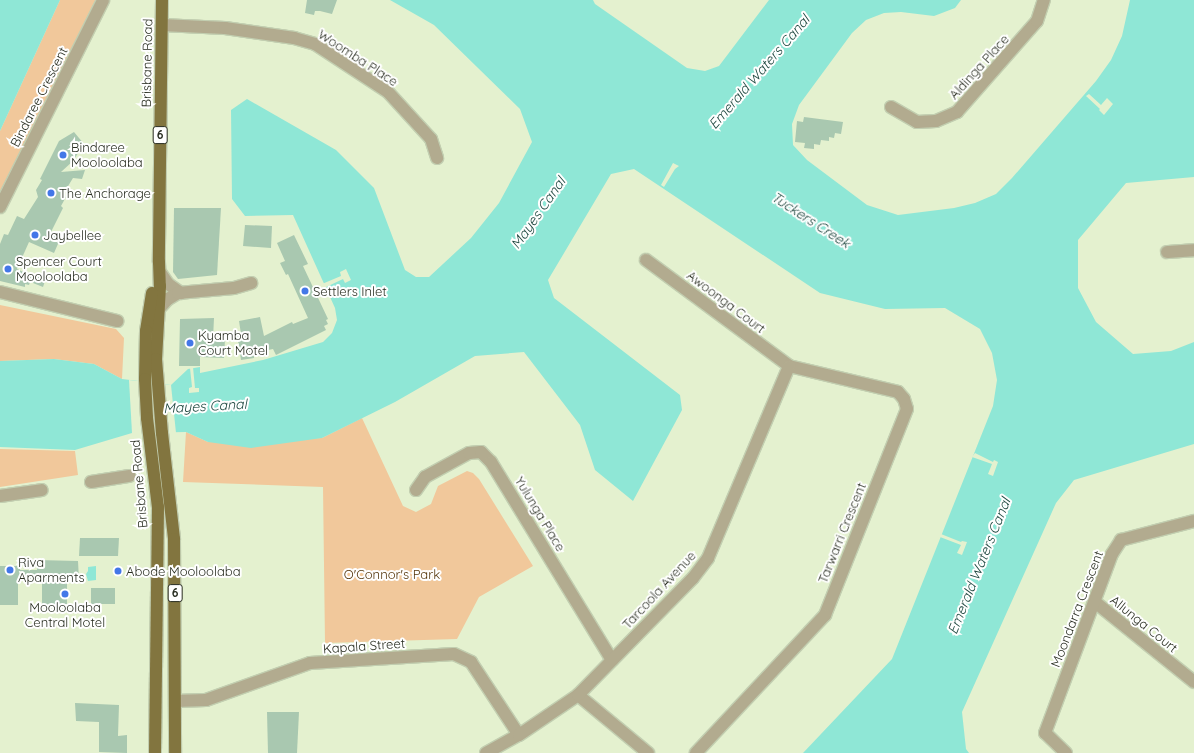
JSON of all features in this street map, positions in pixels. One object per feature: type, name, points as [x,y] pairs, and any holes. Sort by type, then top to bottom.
[{"type":"main road","name":"Brisbane Road","points":[[161,3],[160,286],[150,379],[162,433],[174,539],[176,701],[175,753]]},
{"type":"main road","name":"Brisbane Road","points":[[155,753],[158,507],[148,433],[150,379],[148,317],[159,267]]},
{"type":"street","name":"Bindaree Crescent","points":[[0,207],[104,0]]},
{"type":"street","name":"Aldinga Place","points":[[892,107],[917,122],[936,121],[957,112],[1037,21],[1044,0]]},
{"type":"street","name":"Woomba Place","points":[[162,25],[226,28],[294,38],[315,44],[388,92],[431,138],[436,158]]},
{"type":"street","points":[[1167,252],[1194,250]]},
{"type":"street","name":"Awoonga Court","points":[[646,260],[789,366]]},
{"type":"street","points":[[159,267],[168,284],[182,293]]},
{"type":"street","points":[[158,310],[168,299],[182,293],[234,288],[251,283]]},
{"type":"street","points":[[0,292],[117,321]]},
{"type":"street","name":"Tarcoola Avenue","points":[[486,753],[519,735],[578,695],[693,578],[708,558],[789,366]]},
{"type":"street","name":"Tarwarri Crescent","points":[[696,753],[825,615],[907,409],[904,399],[898,392],[789,366]]},
{"type":"street","name":"Yulunga Place","points":[[416,490],[425,477],[469,453],[481,452],[491,462],[612,660]]},
{"type":"street","points":[[91,482],[130,476]]},
{"type":"street","points":[[0,496],[42,490]]},
{"type":"street","name":"Moondarra Crescent","points":[[1066,753],[1045,733],[1112,554],[1121,540],[1194,521]]},
{"type":"street","name":"Allunga Court","points":[[1095,602],[1194,682]]},
{"type":"street","name":"Kapala Street","points":[[176,701],[206,700],[310,663],[454,654],[471,662],[519,735]]},
{"type":"street","points":[[578,695],[648,753]]},
{"type":"green space","points":[[60,0],[97,0],[0,198],[0,131]]},
{"type":"green space","points":[[0,305],[116,329],[124,338],[122,379],[94,364],[54,359],[0,361]]},
{"type":"green space","name":"O'Connor's Park","points":[[362,418],[403,506],[416,512],[431,504],[438,486],[467,471],[473,473],[479,479],[533,566],[479,597],[457,639],[325,643],[323,487],[183,482],[186,432],[208,442],[322,438]]},
{"type":"green space","points":[[0,449],[75,451],[78,475],[0,487]]},
{"type":"water","points":[[0,0],[60,0],[0,131]]},
{"type":"water","points":[[390,0],[593,0],[595,4],[687,68],[705,71],[719,66],[769,0],[961,0],[955,8],[934,16],[901,12],[884,13],[866,20],[852,33],[799,105],[792,124],[793,145],[807,160],[867,205],[898,215],[954,208],[975,203],[996,194],[1012,178],[1096,81],[1111,60],[1122,36],[1130,0],[1194,0],[1194,177],[1126,183],[1078,240],[1078,288],[1096,322],[1133,354],[1171,351],[1194,342],[1194,444],[1074,480],[1056,503],[962,712],[966,749],[969,753],[803,753],[892,659],[993,406],[997,380],[992,353],[980,329],[945,308],[885,309],[820,293],[634,169],[611,174],[548,280],[554,298],[680,395],[682,410],[633,501],[595,470],[580,425],[524,352],[475,356],[395,402],[322,438],[251,448],[208,442],[186,432],[132,433],[75,450],[0,447],[0,361],[54,359],[94,364],[122,379],[171,385],[188,369],[200,367],[200,373],[263,360],[323,342],[332,333],[337,320],[335,308],[293,215],[245,216],[232,199],[231,110],[247,99],[336,150],[374,188],[405,270],[416,277],[429,277],[471,238],[499,203],[532,142],[520,109],[434,25]]},
{"type":"water","points":[[96,566],[96,580],[88,581],[86,574],[88,567]]},
{"type":"pier","points":[[1089,94],[1101,105],[1107,98],[1113,104],[1104,115],[1099,110],[1100,109],[1086,96]]},
{"type":"pier","points":[[673,163],[679,166],[675,169],[664,187],[661,185]]},
{"type":"pier","points":[[346,269],[351,280],[345,283],[343,279],[324,288],[322,284],[341,276],[340,272]]},
{"type":"pier","points":[[193,367],[195,388],[199,388],[199,392],[189,393],[189,388],[192,387],[190,368]]},
{"type":"pier","points":[[129,380],[171,385],[176,433],[132,433]]},
{"type":"pier","points":[[975,453],[993,462],[994,460],[998,462],[993,476],[988,474],[992,464],[972,457]]},
{"type":"pier","points":[[941,534],[961,542],[967,542],[962,555],[957,553],[961,545],[940,537]]},
{"type":"building","points":[[307,0],[337,0],[332,14],[315,11],[314,15],[305,13]]},
{"type":"building","points":[[804,117],[843,122],[841,134],[835,133],[834,138],[829,137],[829,141],[821,140],[820,145],[814,144],[814,149],[804,148],[805,143],[795,142],[797,121],[803,122]]},
{"type":"building","points":[[74,132],[84,144],[73,161],[61,172],[85,170],[82,179],[73,178],[62,196],[66,197],[61,206],[63,208],[51,232],[61,237],[54,253],[29,242],[17,269],[32,276],[29,285],[25,284],[25,287],[0,281],[0,244],[4,234],[8,235],[17,216],[24,219],[38,197],[36,190],[42,180],[40,179],[59,141]]},
{"type":"building","points":[[174,208],[221,208],[217,275],[178,279],[173,272]]},
{"type":"building","points":[[245,225],[272,226],[271,248],[243,246]]},
{"type":"building","points":[[294,235],[308,264],[303,266],[328,319],[326,320],[328,324],[324,326],[326,330],[276,355],[273,349],[254,353],[254,358],[241,360],[237,335],[241,334],[239,321],[260,317],[264,336],[292,322],[293,324],[308,318],[288,274],[286,275],[280,263],[285,261],[277,243]]},
{"type":"building","points":[[37,274],[46,278],[43,287],[33,283]]},
{"type":"building","points":[[214,318],[213,339],[225,339],[224,358],[200,357],[200,366],[179,366],[180,319]]},
{"type":"building","points":[[80,538],[119,538],[118,556],[79,556]]},
{"type":"building","points":[[37,560],[78,561],[79,580],[67,579],[67,604],[42,605],[42,579],[18,579],[18,605],[0,605],[0,566],[20,566],[20,570],[37,570]]},
{"type":"building","points":[[91,588],[115,588],[115,604],[91,604]]},
{"type":"building","points":[[75,703],[119,705],[118,736],[127,735],[127,753],[99,752],[99,722],[76,721]]},
{"type":"building","points":[[267,712],[299,712],[297,753],[268,753]]},
{"type":"place","name":"Bindaree Mooloolaba","points":[[63,155]]},
{"type":"place","name":"The Anchorage","points":[[51,193]]},
{"type":"place","name":"Jaybellee","points":[[35,235]]},
{"type":"place","name":"Spencer Court Mooloolaba","points":[[8,269]]},
{"type":"place","name":"Settlers Inlet","points":[[305,291]]},
{"type":"place","name":"Kyamba Court Motel","points":[[190,343]]},
{"type":"place","name":"Riva Aparments","points":[[10,570]]},
{"type":"place","name":"Abode Mooloolaba","points":[[118,571]]},
{"type":"place","name":"Mooloolaba Central Motel","points":[[65,594]]},
{"type":"water label","name":"Emerald Waters Canal","points":[[759,72]]},
{"type":"water label","name":"Mayes Canal","points":[[538,213]]},
{"type":"water label","name":"Tuckers Creek","points":[[811,220]]},
{"type":"water label","name":"Mayes Canal","points":[[205,406]]},
{"type":"water label","name":"Emerald Waters Canal","points":[[979,566]]}]
